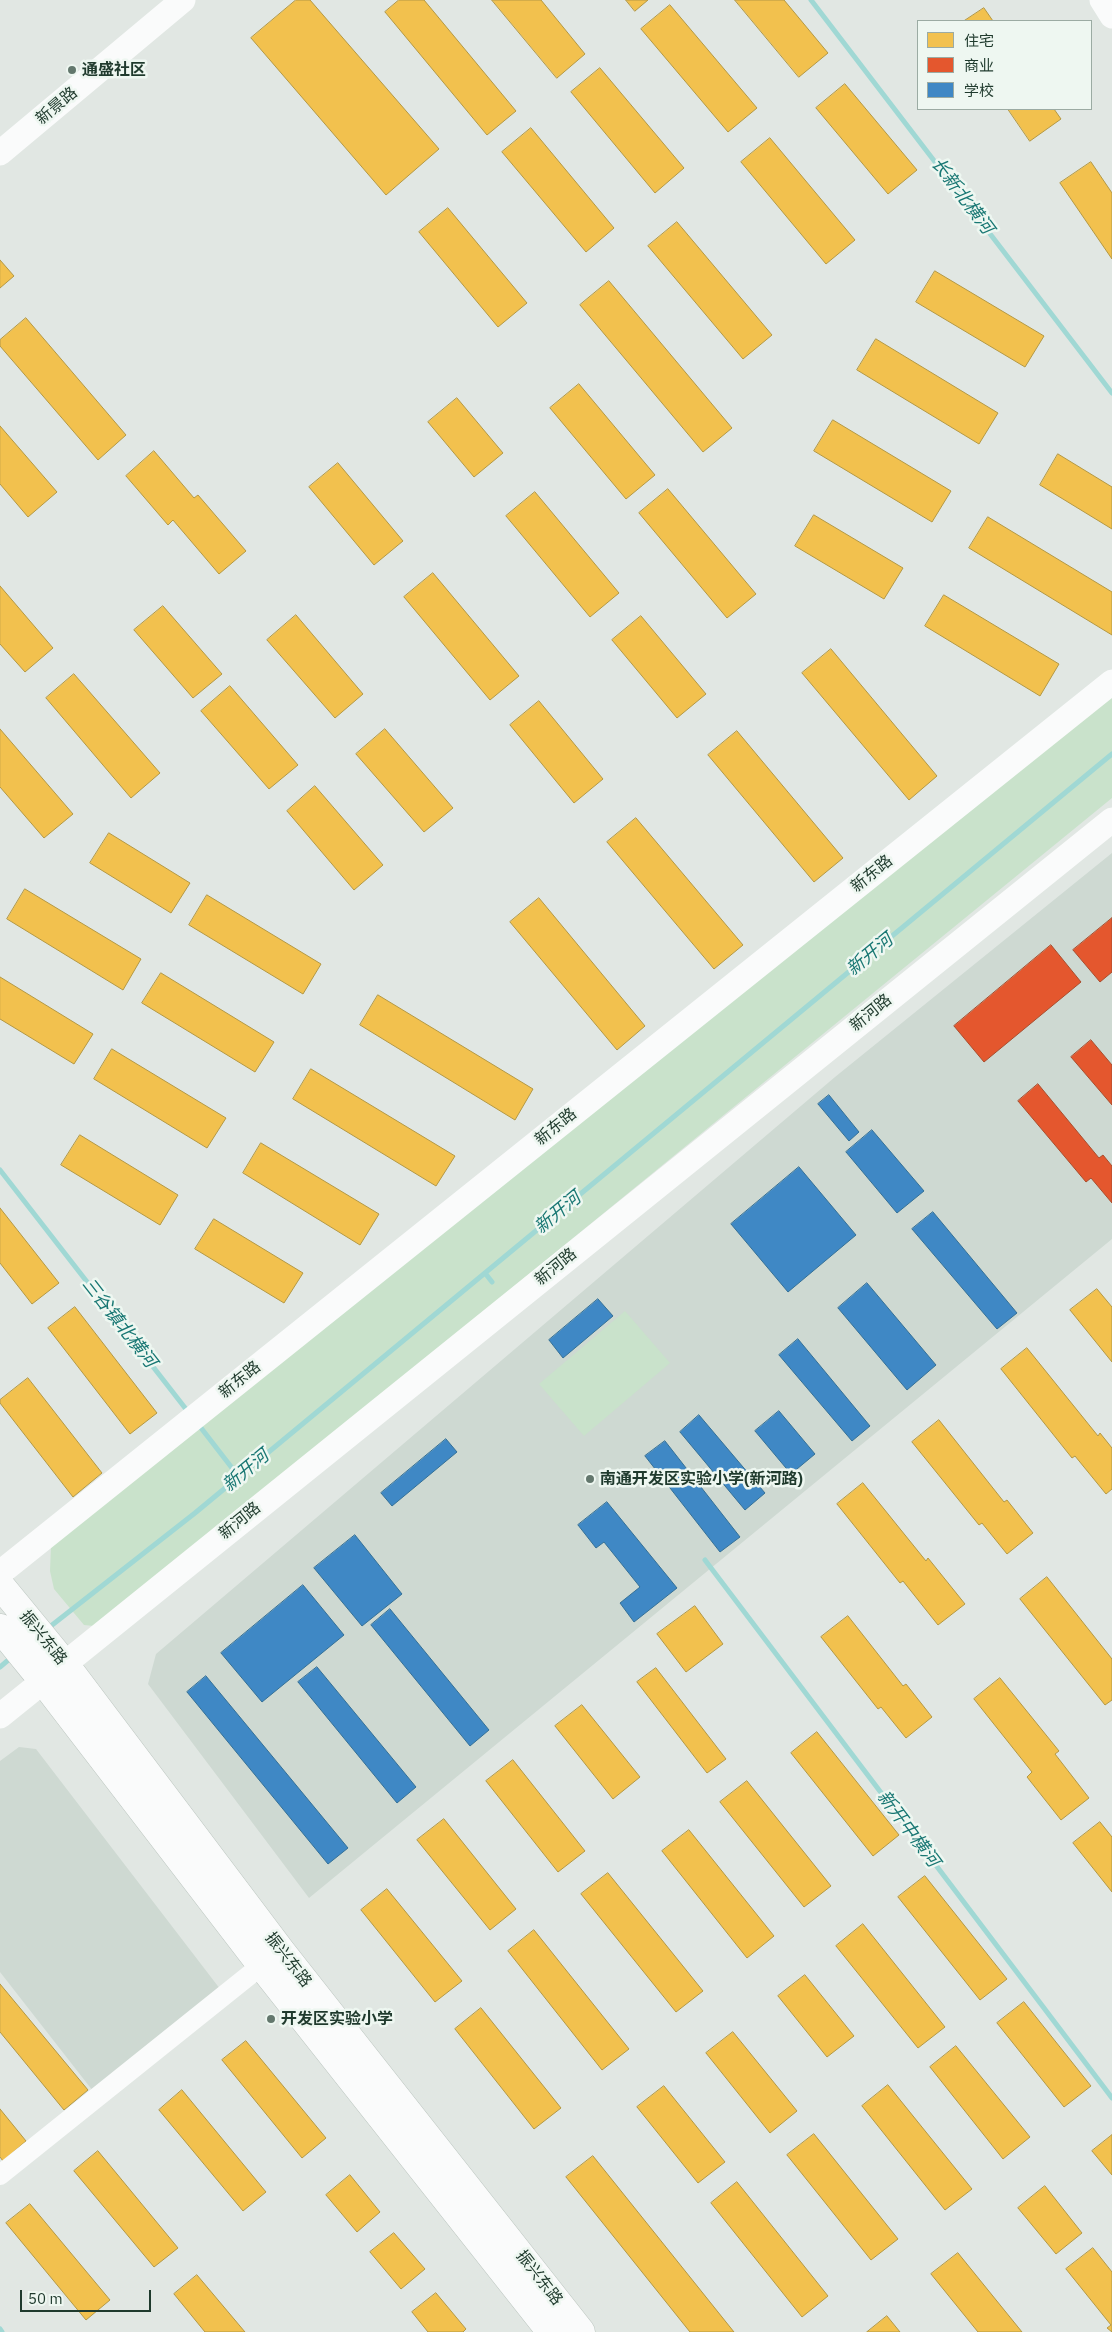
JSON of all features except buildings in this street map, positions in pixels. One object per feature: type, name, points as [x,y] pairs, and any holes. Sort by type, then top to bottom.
[{"type":"main road","name":"振兴东路","points":[[0,1585],[57,1653],[271,1958],[551,2332]]},
{"type":"main road","name":"振兴东路","points":[[4,1634],[581,2332]]},
{"type":"street","name":"新景路","points":[[0,153],[183,0]]},
{"type":"street","points":[[1102,0],[1112,16]]},
{"type":"street","name":"新东路","points":[[0,1573],[1112,682]]},
{"type":"street","name":"新河路","points":[[0,1716],[57,1653],[1112,820]]},
{"type":"street","points":[[0,2175],[271,1958]]},
{"type":"shaded area","name":"南通开发区实验小学(新河路)","points":[[1112,853],[1112,1239],[309,1898],[148,1684],[156,1654],[835,1077]]},
{"type":"shaded area","points":[[19,1747],[36,1749],[227,1998],[100,2100],[0,1972],[0,1761]]},
{"type":"green space","points":[[1112,696],[1112,798],[103,1622],[94,1626],[84,1625],[54,1589],[50,1571],[51,1546]]},
{"type":"green space","points":[[625,1311],[670,1363],[584,1436],[539,1384]]},
{"type":"waterway","name":"长新北横河","points":[[811,0],[1112,393]]},
{"type":"waterway","name":"新开河","points":[[47,1629],[195,1513],[1112,754]]},
{"type":"waterway","name":"三谷镇北横河","points":[[0,1170],[189,1413]]},
{"type":"waterway","name":"新开中横河","points":[[485,1273],[492,1282]]},
{"type":"waterway","name":"三谷镇北横河","points":[[198,1424],[239,1477]]},
{"type":"waterway","name":"新开中横河","points":[[705,1560],[1112,2098]]},
{"type":"waterway","name":"新开河","points":[[0,1667],[13,1656]]},
{"type":"place","name":"通盛社区","points":[[72,70]]},
{"type":"place","name":"南通开发区实验小学(新河路)","points":[[590,1479]]},
{"type":"place","name":"开发区实验小学","points":[[271,2019]]}]
